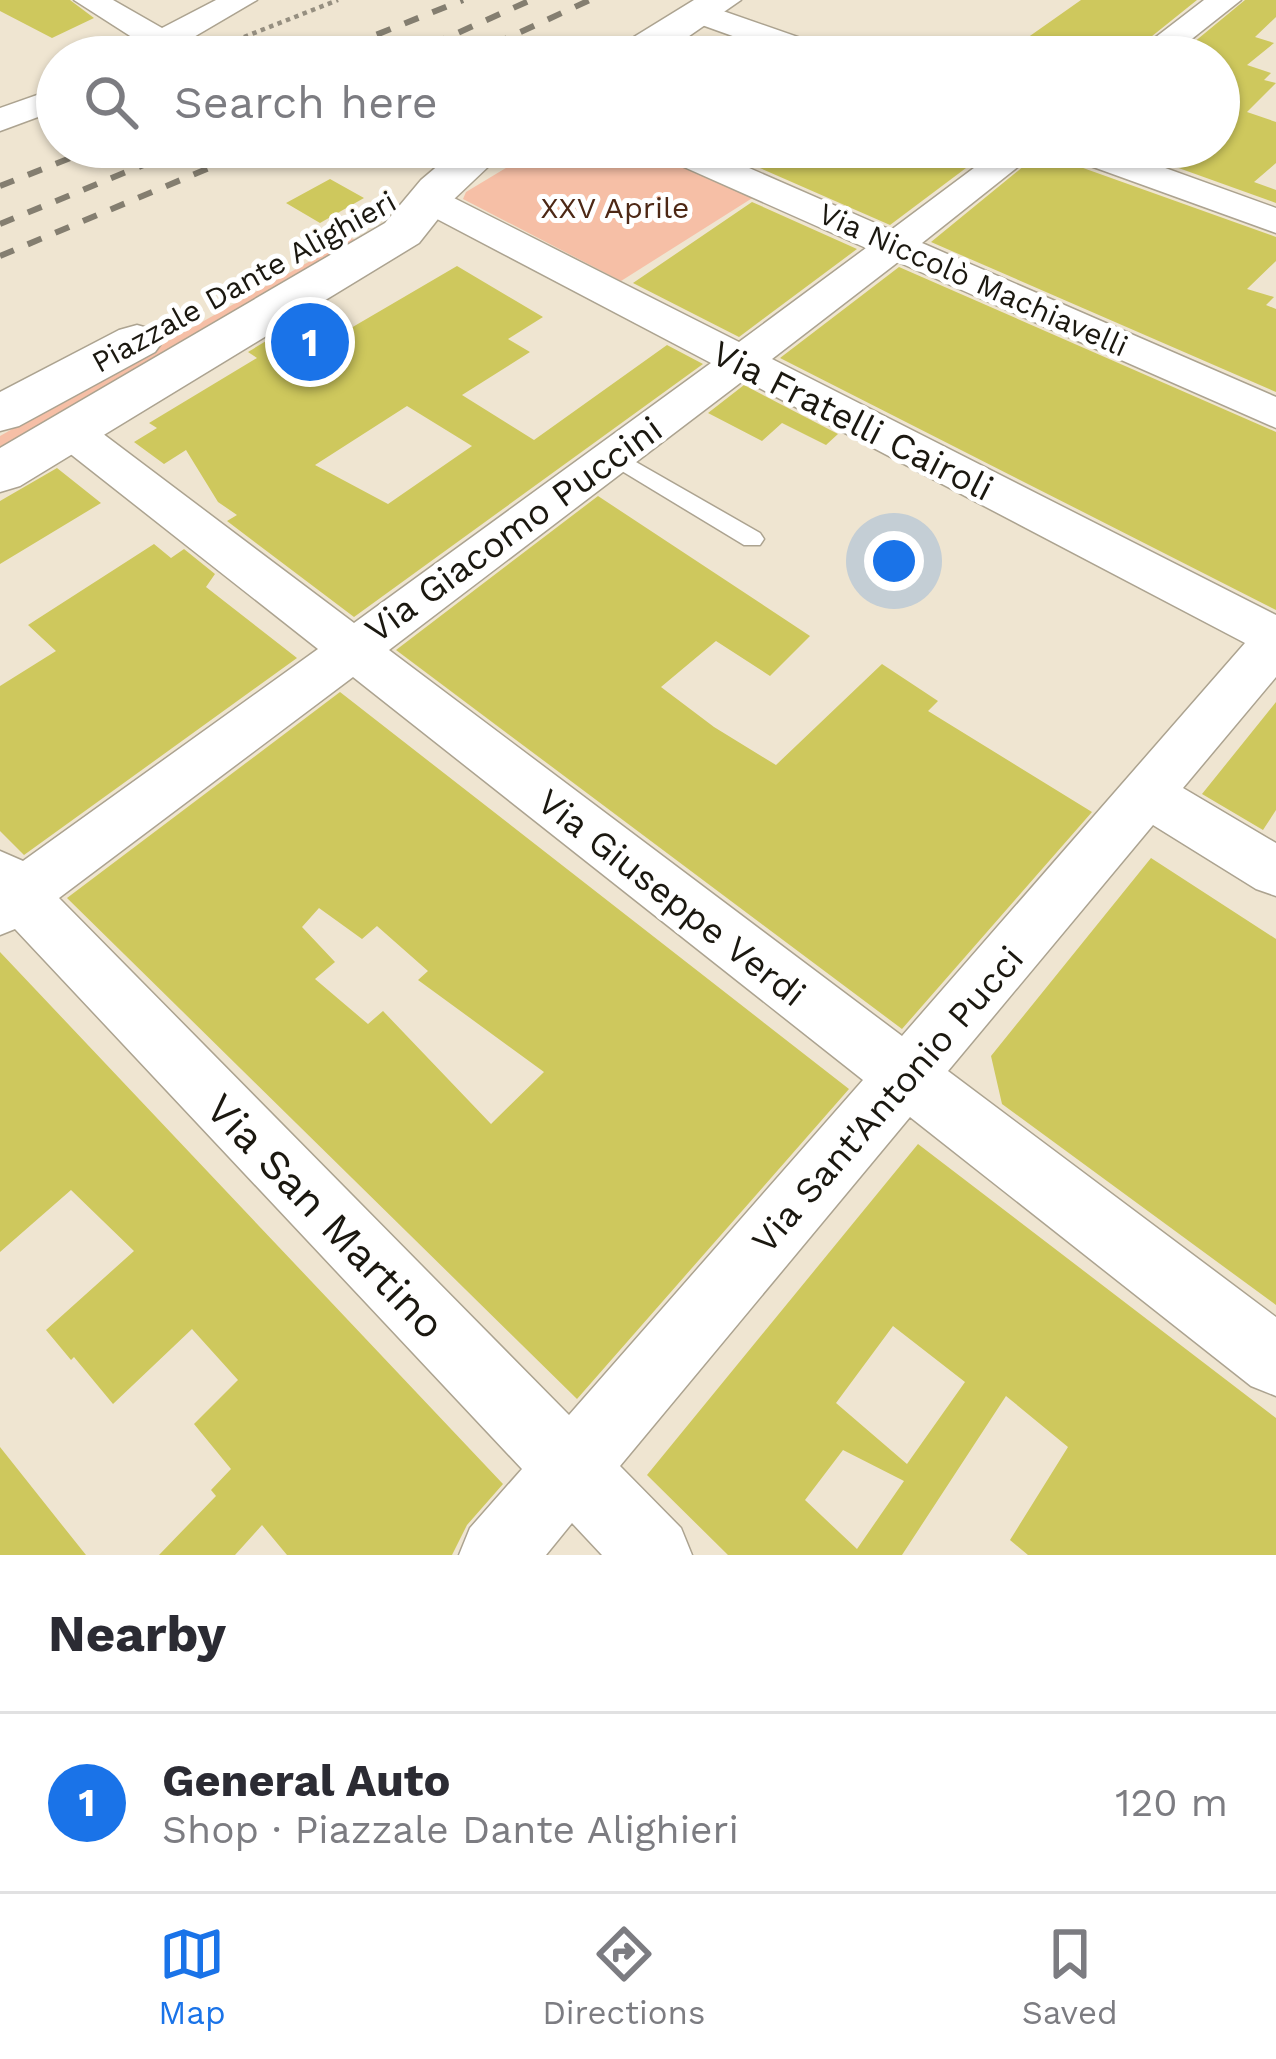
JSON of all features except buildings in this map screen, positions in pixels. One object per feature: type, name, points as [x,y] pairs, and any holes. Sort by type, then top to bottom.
[{"type":"street","points":[[90,0],[144,36]]},
{"type":"street","points":[[184,36],[241,0]]},
{"type":"street","points":[[1176,36],[1225,0]]},
{"type":"street","points":[[665,36],[711,7],[776,36]]},
{"type":"street","points":[[0,121],[36,106]]},
{"type":"street","name":"Piazzale Dante Alighieri","points":[[0,414],[448,168]]},
{"type":"street","name":"Piazzale Dante Alighieri","points":[[0,473],[402,233],[464,168]]},
{"type":"street","name":"Via Niccolò Machiavelli","points":[[718,168],[1276,414]]},
{"type":"street","name":"Via Giacomo Puccini","points":[[6,893],[615,457],[997,168]]},
{"type":"street","points":[[1131,168],[1276,221]]},
{"type":"street","name":"Via Fratelli Cairoli","points":[[430,201],[1276,639]]},
{"type":"street","name":"Via Giuseppe Verdi","points":[[70,431],[1276,1361]]},
{"type":"street","name":"Via Sant'Antonio Pucci","points":[[497,1555],[1276,639]]},
{"type":"street","points":[[1148,794],[1276,872]]},
{"type":"street","name":"Via San Martino","points":[[6,893],[654,1555]]},
{"type":"lane","points":[[615,457],[752,539]]},
{"type":"path","points":[[246,36],[338,0]]},
{"type":"green space","name":"XXV Aprile","points":[[506,168],[688,168],[754,197],[621,281],[463,199],[466,192]]},
{"type":"green space","points":[[351,238],[362,243],[0,462],[0,436]]},
{"type":"railway","points":[[373,36],[463,0]]},
{"type":"railway","points":[[451,36],[531,0]]},
{"type":"railway","points":[[512,36],[590,0]]},
{"type":"railway","points":[[0,186],[45,168]]},
{"type":"railway","points":[[0,224],[136,168]]},
{"type":"railway","points":[[0,256],[209,168]]},
{"type":"place","name":"General Auto","points":[[310,342]]}]
